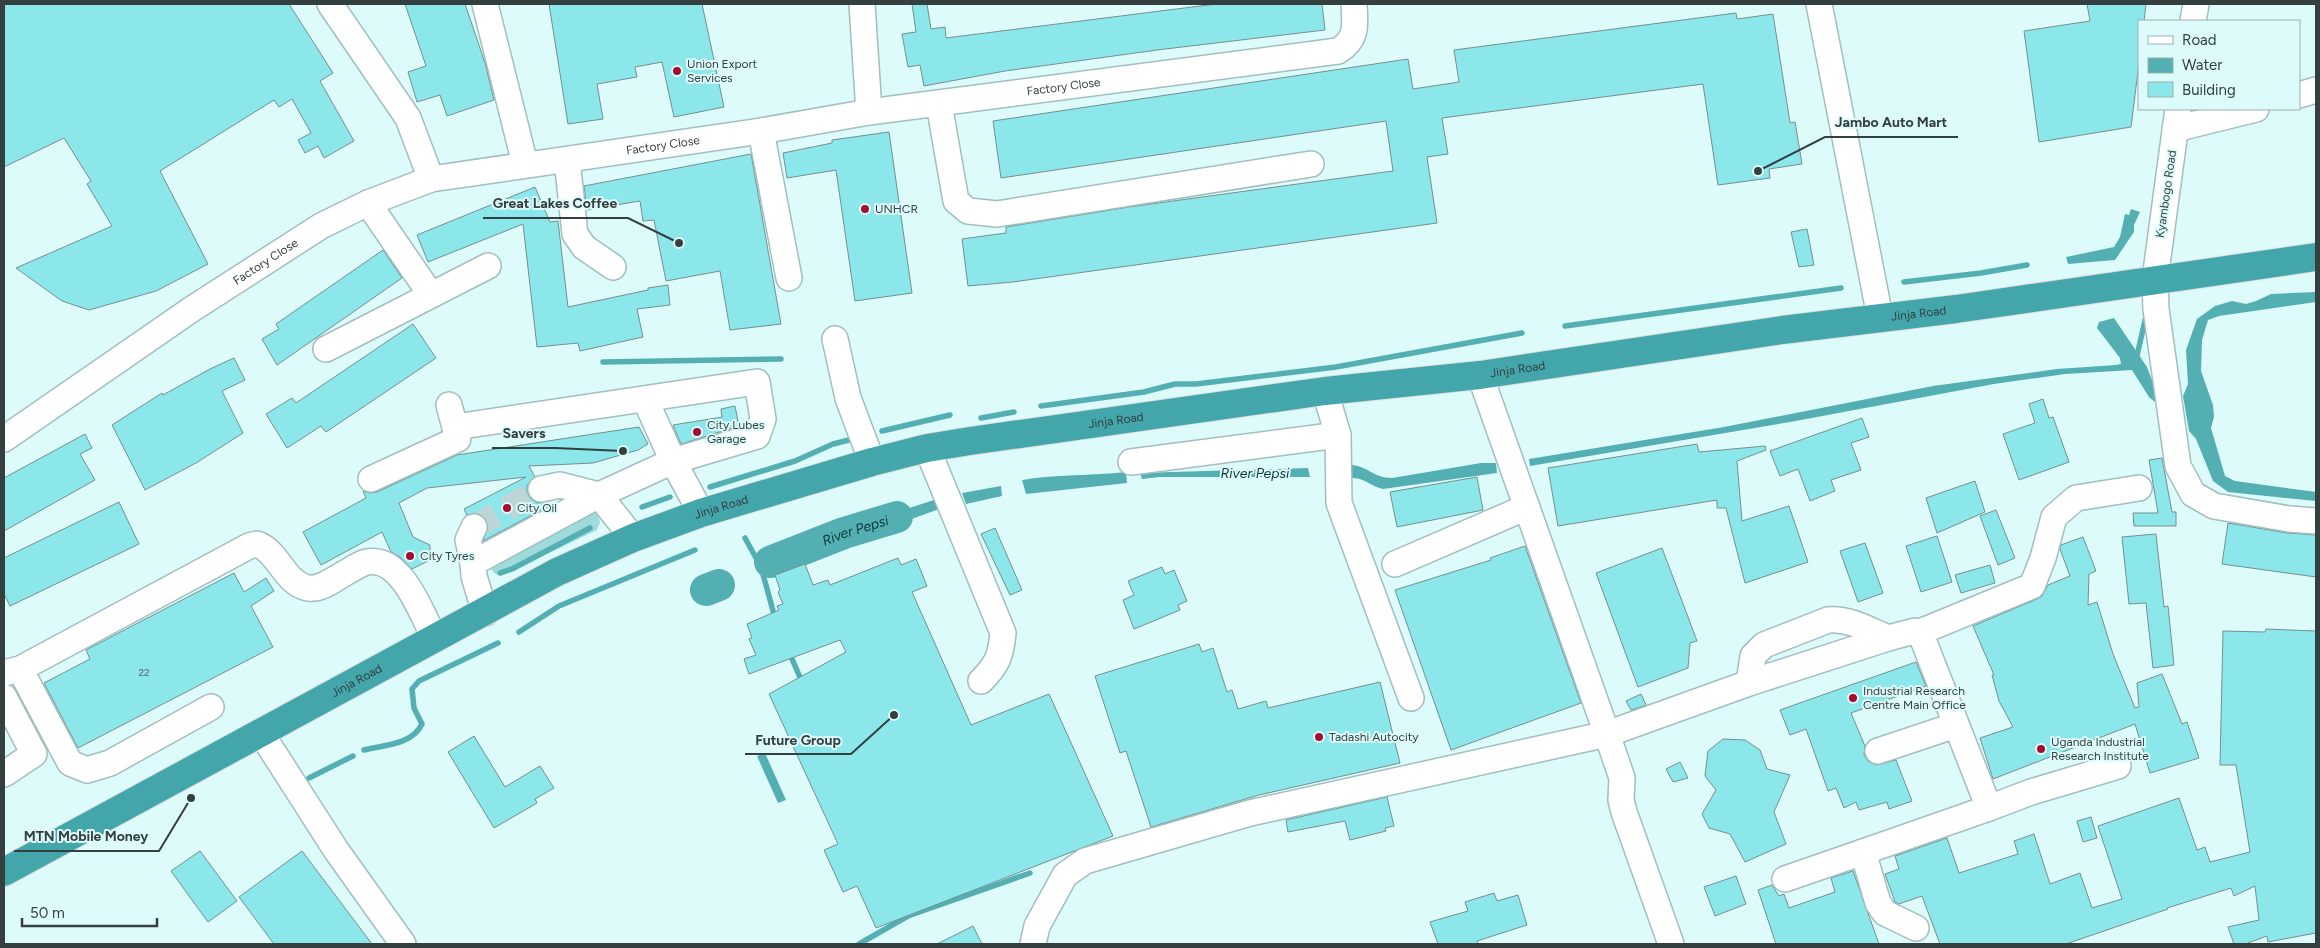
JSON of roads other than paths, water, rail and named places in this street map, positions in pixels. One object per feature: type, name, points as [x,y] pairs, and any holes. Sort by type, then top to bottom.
[{"type":"highway","name":"Jinja Road","points":[[4,872],[485,613],[557,572],[633,538],[701,513],[872,462],[927,448],[1325,391],[1480,374],[2316,257]]},
{"type":"street","points":[[330,4],[408,118],[431,179]]},
{"type":"street","points":[[485,4],[525,164]]},
{"type":"street","points":[[862,4],[868,112]]},
{"type":"street","name":"Factory Close","points":[[4,439],[192,309],[321,226],[368,203],[431,179],[761,131],[868,112],[1338,51],[1348,45],[1352,37],[1355,24],[1354,4]]},
{"type":"street","points":[[1819,4],[1880,317]]},
{"type":"street","points":[[2193,20],[2196,4]]},
{"type":"street","points":[[2300,95],[2316,90]]},
{"type":"street","points":[[939,104],[956,201],[968,211],[997,214],[1311,164]]},
{"type":"street","points":[[2176,119],[2248,110]]},
{"type":"street","name":"Kyambogo Road","points":[[2176,119],[2155,280],[2156,309],[2178,466],[2193,494],[2214,506],[2316,521]]},
{"type":"street","points":[[761,131],[789,278]]},
{"type":"street","points":[[567,160],[575,234],[584,247],[613,267]]},
{"type":"street","points":[[368,203],[431,295]]},
{"type":"street","points":[[326,349],[488,266]]},
{"type":"street","points":[[835,339],[848,398],[872,462]]},
{"type":"street","points":[[1480,374],[1622,778],[1624,812],[1671,944]]},
{"type":"street","points":[[371,479],[454,424],[646,402],[757,382],[763,419],[757,436],[673,461],[599,495],[473,563]]},
{"type":"street","points":[[1325,391],[1338,435],[1339,503],[1411,698]]},
{"type":"street","points":[[646,402],[673,461],[701,513]]},
{"type":"street","points":[[1131,462],[1338,435]]},
{"type":"street","points":[[927,448],[1003,633],[1002,649],[995,668],[981,681]]},
{"type":"street","points":[[541,489],[560,486],[599,495],[633,538]]},
{"type":"street","points":[[1033,944],[1037,926],[1065,875],[1085,861],[1250,812],[1607,734],[1749,682],[1888,638],[1915,631],[1920,632],[2032,586],[2043,558],[2054,517],[2076,498],[2139,488]]},
{"type":"street","points":[[1395,564],[1526,507]]},
{"type":"street","points":[[474,527],[468,540],[474,576],[485,613]]},
{"type":"street","points":[[211,707],[110,763],[87,770],[70,763],[12,671],[249,546],[257,544],[266,550],[295,583],[312,588],[320,587],[365,562],[377,561],[395,569],[403,578],[435,639]]},
{"type":"street","points":[[1749,682],[1754,656],[1764,645],[1828,620],[1850,622],[1888,638]]},
{"type":"street","points":[[1920,632],[1989,808]]},
{"type":"street","points":[[4,697],[34,754],[4,774]]},
{"type":"street","points":[[1878,751],[1956,725]]},
{"type":"street","points":[[262,733],[336,850],[403,944]]},
{"type":"street","points":[[1785,879],[2031,792],[2118,766]]},
{"type":"street","points":[[1863,852],[1878,903],[1885,914],[1916,928]]},
{"type":"water","points":[[2131,209],[2140,212],[2134,225],[2134,232],[2115,260],[2068,264],[2066,257],[2114,247],[2120,237],[2125,214],[2129,215]]},
{"type":"water","points":[[2316,292],[2316,302],[2219,316],[2208,320],[2202,340],[2201,371],[2213,405],[2214,417],[2211,428],[2225,476],[2235,481],[2316,492],[2316,501],[2228,492],[2213,481],[2196,439],[2189,431],[2183,396],[2188,384],[2186,350],[2197,319],[2215,306],[2232,301],[2246,304],[2271,294]]},
{"type":"water","points":[[2114,318],[2147,367],[2163,409],[2149,397],[2132,370],[2065,374],[1994,384],[1790,422],[1530,466],[1529,459],[1724,427],[1933,386],[2057,369],[2121,364],[2120,358],[2097,328],[2099,322]]},
{"type":"water","points":[[1481,463],[1496,463],[1497,473],[1383,489],[1363,480],[1350,478],[1350,465],[1362,467],[1380,476],[1392,478]]},
{"type":"water","points":[[1308,468],[1310,477],[1159,477],[1142,479],[1140,473]]},
{"type":"water","points":[[1126,472],[1127,483],[1026,494],[1022,480],[1048,477]]},
{"type":"water","points":[[1001,486],[1002,496],[966,504],[962,493]]},
{"type":"water","points":[[937,499],[942,508],[859,538],[854,526]]},
{"type":"water","points":[[838,531],[841,540],[771,567],[769,557]]},
{"type":"water","points":[[765,753],[786,800],[778,803],[757,756]]},
{"type":"waterway","points":[[1904,282],[1981,273],[2027,265]]},
{"type":"waterway","points":[[1565,326],[1841,288]]},
{"type":"waterway","points":[[2136,360],[2146,316]]},
{"type":"waterway","points":[[1041,406],[1144,392],[1175,384],[1196,384],[1336,367],[1522,333]]},
{"type":"waterway","points":[[603,362],[781,359]]},
{"type":"waterway","points":[[981,418],[1014,412]]},
{"type":"waterway","points":[[882,431],[950,415]]},
{"type":"waterway","points":[[710,487],[795,461],[833,444],[857,438]]},
{"type":"waterway","points":[[642,507],[670,497]]},
{"type":"waterway","name":"River Pepsi","points":[[770,562],[844,533],[897,517]]},
{"type":"waterway","points":[[500,573],[512,569],[590,528]]},
{"type":"waterway","points":[[745,538],[761,567],[775,618]]},
{"type":"waterway","points":[[519,632],[559,606],[695,550]]},
{"type":"waterway","name":"River Pepsi","points":[[706,590],[719,585]]},
{"type":"waterway","points":[[364,750],[397,743],[412,736],[417,731],[422,724],[414,708],[412,689],[419,681],[498,643]]},
{"type":"waterway","points":[[789,652],[802,682]]},
{"type":"waterway","points":[[309,778],[353,756]]},
{"type":"waterway","points":[[859,944],[908,916],[1030,873]]},
{"type":"tunnel","points":[[474,527],[541,489]]},
{"type":"place","name":"Union Export Services","points":[[677,71]]},
{"type":"place","name":"Jambo Auto Mart","points":[[1758,171]]},
{"type":"place","name":"UNHCR","points":[[865,209]]},
{"type":"place","name":"Great Lakes Coffee","points":[[679,243]]},
{"type":"place","name":"City Lubes Garage","points":[[697,432]]},
{"type":"place","name":"Savers","points":[[623,451]]},
{"type":"place","name":"City Oil","points":[[507,508]]},
{"type":"place","name":"City Tyres","points":[[410,556]]},
{"type":"place","name":"Industrial Research Centre Main Office","points":[[1853,698]]},
{"type":"place","name":"Future Group","points":[[894,715]]},
{"type":"place","name":"Tadashi Autocity","points":[[1319,737]]},
{"type":"place","name":"Uganda Industrial Research Institute","points":[[2041,749]]},
{"type":"place","name":"MTN Mobile Money","points":[[191,798]]}]
